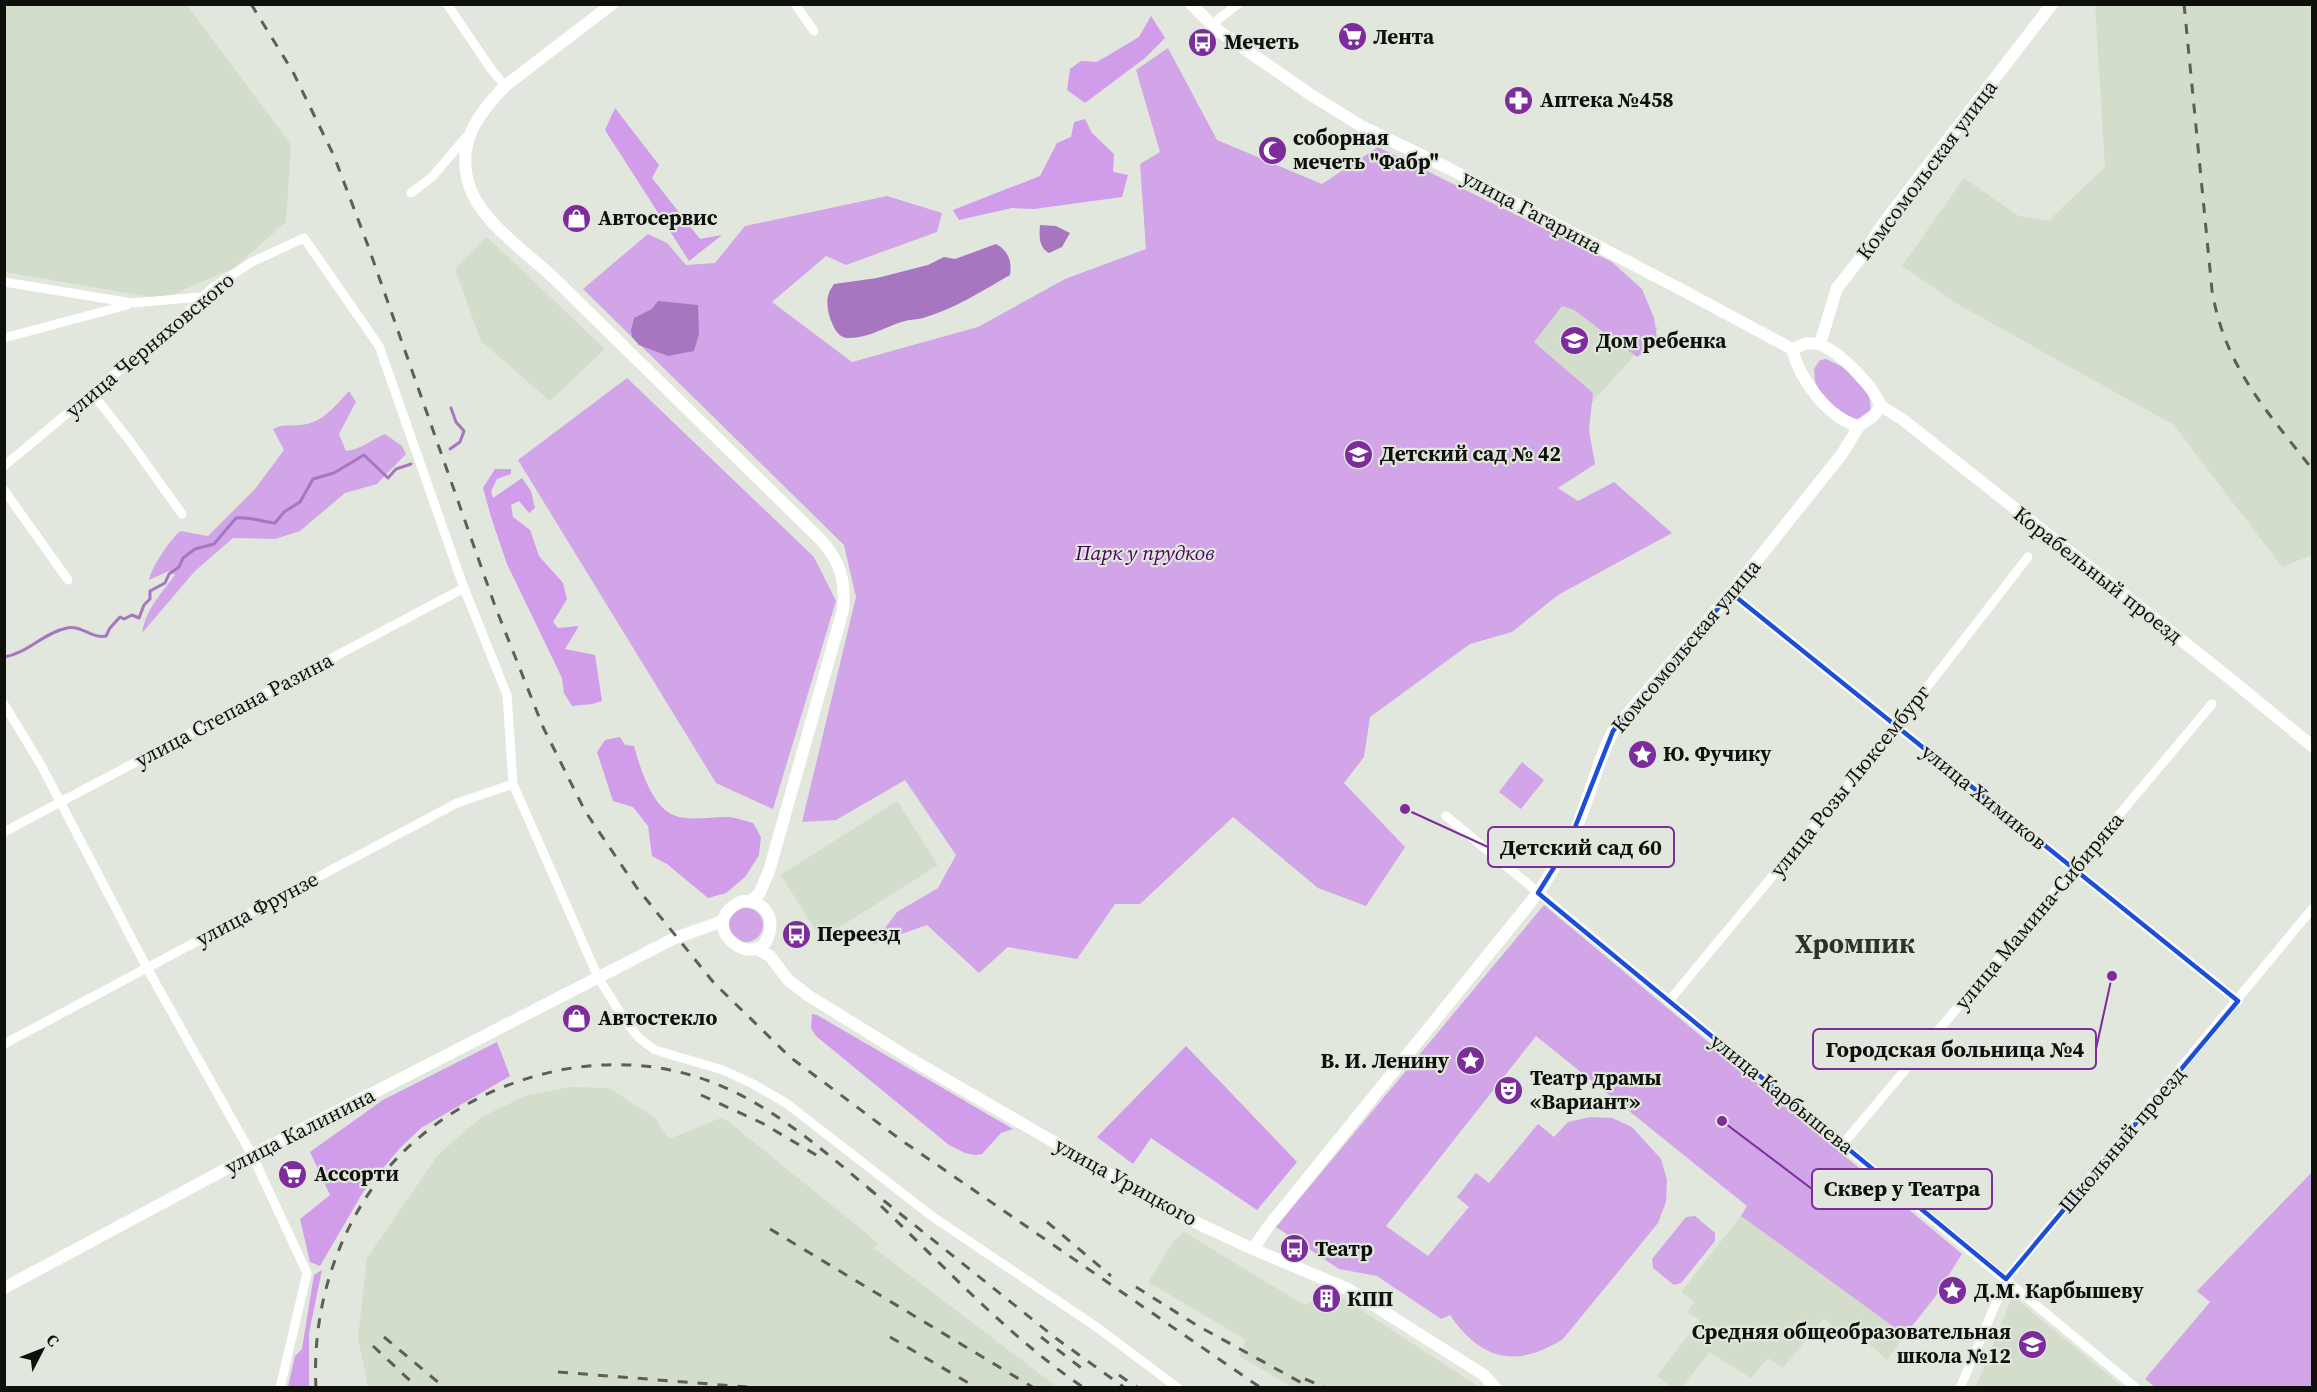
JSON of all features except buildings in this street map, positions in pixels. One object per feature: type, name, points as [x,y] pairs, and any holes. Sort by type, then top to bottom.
[{"type":"street","points":[[447,4],[505,86]]},
{"type":"street","points":[[612,4],[505,86],[478,117],[469,135],[464,155],[468,182],[485,213],[821,540],[840,565],[844,584],[843,610],[769,872],[756,900]]},
{"type":"street","points":[[795,4],[814,31]]},
{"type":"street","name":"улица Гагарина","points":[[1191,4],[1211,25],[1311,95],[1363,127],[1458,173],[1792,350]]},
{"type":"street","points":[[1211,25],[1238,4]]},
{"type":"street","name":"Комсомольская улица","points":[[1820,344],[1837,288],[1883,224],[2052,4]]},
{"type":"street","points":[[411,193],[432,177],[469,135]]},
{"type":"street","name":"улица Черняховского","points":[[4,466],[181,319],[201,297],[252,262],[304,238],[379,346],[464,588]]},
{"type":"street","points":[[4,282],[132,303]]},
{"type":"street","points":[[4,338],[132,303],[201,297]]},
{"type":"street","points":[[1859,426],[1848,423],[1805,382],[1796,366],[1792,350],[1807,343],[1820,344],[1840,357],[1878,396],[1881,406]]},
{"type":"street","points":[[92,393],[182,514]]},
{"type":"street","name":"Комсомольская улица","points":[[1253,1249],[1268,1227],[1538,893],[1568,845],[1613,731],[1731,593],[1842,454],[1859,426],[1873,416],[1881,406]]},
{"type":"street","name":"Корабельный проезд","points":[[1881,406],[1902,419],[2313,746]]},
{"type":"street","points":[[4,490],[68,580]]},
{"type":"street","name":"улица Розы Люксембург","points":[[1668,1001],[1896,727],[2028,557]]},
{"type":"street","points":[[464,588],[507,695],[513,784],[598,977],[624,1019],[646,1044],[665,1054],[723,1070],[786,1103],[933,1217],[1098,1328],[1178,1388]]},
{"type":"street","name":"улица Степана Разина","points":[[4,832],[464,588]]},
{"type":"street","name":"улица Химиков","points":[[1731,593],[2238,1001]]},
{"type":"street","points":[[4,704],[60,803],[147,968],[252,1155],[307,1273],[279,1387]]},
{"type":"street","name":"улица Мамина-Сибиряка","points":[[1843,1144],[2212,704]]},
{"type":"street","name":"улица Фрунзе","points":[[4,1044],[457,803],[513,784]]},
{"type":"street","name":"улица Карбышева","points":[[1446,816],[2136,1388]]},
{"type":"street","points":[[756,900],[766,911],[770,921],[770,931],[761,944],[748,950],[733,945],[720,926],[731,906],[742,901],[756,900]]},
{"type":"street","name":"Школьный проезд","points":[[1960,1388],[2006,1279],[2313,909]]},
{"type":"street","name":"улица Калинина","points":[[4,1288],[252,1155],[675,938],[720,926]]},
{"type":"street","name":"улица Урицкого","points":[[761,944],[788,980],[808,996],[890,1047],[1182,1216],[1348,1289],[1484,1375],[1495,1388]]},
{"type":"highlighted area","points":[[1731,593],[2238,1001],[2006,1279],[1538,893],[1568,845],[1613,731]]},
{"type":"shaded area","points":[[2095,4],[2312,5],[2312,555],[2282,567],[2174,425],[1959,305],[1902,266],[1964,178],[2019,216],[2048,221],[2105,167]]},
{"type":"shaded area","points":[[4,5],[187,5],[291,145],[286,222],[234,268],[162,299],[5,272]]},
{"type":"shaded area","points":[[1151,16],[1165,38],[1145,58],[1085,103],[1067,90],[1070,69],[1081,61],[1097,62],[1139,37]]},
{"type":"shaded area","points":[[615,108],[659,165],[652,178],[700,239],[722,235],[689,261],[605,130]]},
{"type":"shaded area","points":[[1085,119],[1092,133],[1114,154],[1113,172],[1128,175],[1122,197],[1034,209],[1012,208],[959,220],[953,210],[1040,176],[1057,143],[1071,137],[1074,122]]},
{"type":"shaded area","points":[[1040,225],[1056,226],[1070,233],[1062,247],[1049,253],[1043,248],[1040,241]]},
{"type":"shaded area","points":[[487,237],[605,349],[550,401],[481,341],[455,269]]},
{"type":"shaded area","points":[[996,244],[1009,257],[1010,275],[968,299],[921,319],[905,321],[855,338],[844,337],[834,328],[827,304],[829,292],[834,284],[877,278],[928,265],[944,257],[955,259]]},
{"type":"shaded area","name":"Дом ребенка","points":[[1568,265],[1659,328],[1572,425],[1491,355]]},
{"type":"shaded area","points":[[658,301],[698,305],[699,334],[694,351],[668,356],[639,345],[632,337],[634,318],[652,309]]},
{"type":"shaded area","points":[[495,469],[511,469],[511,474],[497,479],[491,491],[493,498],[522,478],[531,491],[535,508],[529,513],[519,501],[511,505],[513,517],[530,530],[539,556],[563,583],[567,599],[553,622],[558,628],[579,626],[565,649],[595,655],[602,701],[572,706],[564,693],[562,678],[507,564],[491,517],[483,488]]},
{"type":"shaded area","points":[[620,737],[625,745],[634,746],[648,785],[658,803],[665,810],[680,817],[730,817],[753,823],[761,837],[759,855],[745,877],[726,893],[708,898],[667,864],[652,856],[648,826],[633,807],[613,801],[597,752],[605,740]]},
{"type":"shaded area","points":[[897,801],[938,865],[821,939],[781,875]]},
{"type":"shaded area","points":[[812,1014],[1013,1129],[1001,1133],[982,1154],[965,1153],[949,1145],[816,1036],[811,1028]]},
{"type":"shaded area","points":[[497,1042],[510,1076],[421,1128],[400,1148],[363,1192],[320,1266],[310,1262],[300,1219],[330,1195],[310,1152],[383,1100]]},
{"type":"shaded area","points":[[1186,1046],[1297,1162],[1257,1210],[1151,1138],[1133,1164],[1097,1137]]},
{"type":"shaded area","points":[[570,1087],[609,1088],[655,1118],[669,1139],[721,1118],[729,1122],[878,1243],[874,1248],[1057,1387],[368,1387],[358,1337],[367,1258],[438,1155],[480,1118],[525,1096]]},
{"type":"shaded area","points":[[1741,1216],[1905,1335],[1887,1360],[1852,1329],[1843,1336],[1824,1318],[1783,1368],[1768,1358],[1751,1378],[1709,1352],[1682,1387],[1672,1387],[1657,1376],[1700,1320],[1687,1312],[1694,1302],[1681,1292]]},
{"type":"shaded area","points":[[1184,1232],[1304,1305],[1316,1301],[1314,1292],[1323,1291],[1328,1295],[1330,1292],[1338,1298],[1343,1298],[1479,1387],[1292,1387],[1239,1356],[1246,1340],[1148,1282],[1175,1239]]},
{"type":"shaded area","points":[[322,1270],[309,1333],[309,1387],[288,1387],[295,1356],[302,1349],[314,1275]]},
{"type":"shaded area","name":"Средняя общеобразовательная школа №12","points":[[2016,1299],[2123,1387],[1976,1387],[2011,1300]]},
{"type":"green space","name":"Парк у прудков","points":[[1168,48],[1217,140],[1322,184],[1378,147],[1612,262],[1642,289],[1654,318],[1658,344],[1637,357],[1574,310],[1562,306],[1534,342],[1593,393],[1589,430],[1595,464],[1558,488],[1578,501],[1614,482],[1672,533],[1558,595],[1512,632],[1470,644],[1370,717],[1364,757],[1344,783],[1405,847],[1366,906],[1318,888],[1233,817],[1140,904],[1115,904],[1077,959],[1008,947],[979,973],[927,925],[873,944],[897,912],[938,888],[956,855],[905,780],[836,820],[802,822],[856,597],[844,545],[583,289],[648,234],[667,243],[686,265],[715,263],[745,226],[887,196],[942,213],[937,232],[846,265],[826,256],[772,302],[852,362],[978,327],[1065,279],[1146,249],[1140,164],[1160,152],[1136,70]]},
{"type":"green space","points":[[1826,359],[1845,368],[1869,395],[1871,410],[1866,416],[1856,421],[1847,418],[1819,389],[1814,369],[1820,360]]},
{"type":"green space","points":[[627,378],[814,557],[836,601],[773,809],[716,783],[518,460]]},
{"type":"green space","points":[[349,391],[356,402],[339,434],[346,451],[362,446],[385,434],[402,446],[406,454],[377,484],[345,493],[300,531],[275,539],[233,538],[195,571],[142,633],[147,616],[159,595],[175,575],[169,571],[149,580],[157,561],[176,535],[180,531],[208,536],[255,489],[284,450],[273,429],[307,424],[319,419]]},
{"type":"green space","points":[[1522,762],[1544,780],[1521,809],[1499,792]]},
{"type":"green space","points":[[1544,905],[1962,1254],[1935,1297],[1905,1335],[1741,1216],[1747,1206],[1536,1036],[1386,1226],[1428,1256],[1469,1207],[1457,1197],[1476,1173],[1489,1183],[1538,1124],[1554,1137],[1568,1122],[1590,1117],[1612,1118],[1632,1127],[1661,1159],[1667,1180],[1666,1202],[1658,1223],[1563,1339],[1530,1354],[1500,1355],[1487,1350],[1474,1342],[1450,1315],[1441,1319],[1377,1276],[1339,1269],[1276,1227]]},
{"type":"green space","points":[[746,908],[758,913],[763,925],[758,937],[746,942],[734,937],[729,925],[734,913]]},
{"type":"green space","points":[[2312,1172],[2312,1387],[2156,1388],[2145,1379],[2210,1302],[2197,1291]]},
{"type":"green space","points":[[1695,1216],[1715,1233],[1715,1241],[1681,1283],[1674,1285],[1653,1268],[1652,1259],[1686,1217]]},
{"type":"waterway","points":[[450,449],[460,442],[464,431],[456,422],[451,408]]},
{"type":"waterway","points":[[4,657],[13,655],[50,634],[67,628],[77,628],[96,636],[106,636],[120,617],[124,619],[132,615],[139,618],[144,605],[150,599],[150,591],[165,583],[169,574],[179,567],[183,558],[195,549],[214,544],[236,518],[275,523],[284,512],[300,502],[313,479],[334,473],[364,455],[388,478],[396,469],[411,464]]},
{"type":"railway","points":[[251,4],[293,72],[334,156],[495,606],[543,727],[585,811],[637,888],[714,983],[790,1057],[901,1140],[1261,1388]]},
{"type":"railway","points":[[2184,4],[2212,290],[2218,317],[2237,365],[2264,407],[2312,469]]},
{"type":"railway","points":[[316,1388],[318,1333],[328,1280],[348,1230],[361,1206],[376,1183],[403,1152],[435,1125],[470,1103],[508,1085],[547,1073],[588,1066],[629,1065],[670,1070],[699,1078],[754,1102],[779,1118],[873,1192]]},
{"type":"railway","points":[[701,1095],[762,1123],[823,1159]]},
{"type":"railway","points":[[868,1188],[1057,1339],[1125,1388]]},
{"type":"railway","points":[[881,1206],[1004,1324],[1056,1368],[1084,1388]]},
{"type":"railway","points":[[1047,1222],[1111,1276]]},
{"type":"railway","points":[[770,1229],[1034,1388]]},
{"type":"railway","points":[[1136,1287],[1198,1326],[1311,1388]]},
{"type":"railway","points":[[384,1337],[445,1388]]},
{"type":"railway","points":[[890,1337],[977,1388]]},
{"type":"railway","points":[[1041,1337],[1084,1370]]},
{"type":"railway","points":[[373,1346],[418,1388]]},
{"type":"railway","points":[[558,1372],[760,1388]]},
{"type":"railway","points":[[1119,1375],[1138,1388]]},
{"type":"railway","points":[[1305,1379],[1326,1388]]},
{"type":"place","name":"Лента","points":[[1352,37]]},
{"type":"place","name":"Мечеть","points":[[1203,42]]},
{"type":"place","name":"Аптека №458","points":[[1519,100]]},
{"type":"place","name":"соборная мечеть \"Фабр\"","points":[[1272,150]]},
{"type":"place","name":"Автосервис","points":[[577,218]]},
{"type":"place","name":"Дом ребенка","points":[[1575,341]]},
{"type":"place","name":"Детский сад № 42","points":[[1359,454]]},
{"type":"place","name":"Ю. Фучику","points":[[1642,754]]},
{"type":"place","name":"Детский сад 60","points":[[1405,809]]},
{"type":"place","name":"Переезд","points":[[796,934]]},
{"type":"place","name":"Городская больница №4","points":[[2112,976]]},
{"type":"place","name":"Автостекло","points":[[577,1018]]},
{"type":"place","name":"В. И. Ленину","points":[[1470,1061]]},
{"type":"place","name":"Театр драмы «Вариант»","points":[[1509,1090]]},
{"type":"place","name":"Сквер у Театра","points":[[1722,1121]]},
{"type":"place","name":"Ассорти","points":[[293,1174]]},
{"type":"place","name":"Театр","points":[[1294,1249]]},
{"type":"place","name":"Д.М. Карбышеву","points":[[1953,1291]]},
{"type":"place","name":"КПП","points":[[1326,1299]]},
{"type":"place","name":"Средняя общеобразовательная школа №12","points":[[2032,1344]]},
{"type":"district","name":"Хромпик","points":[[1855,944]]}]
